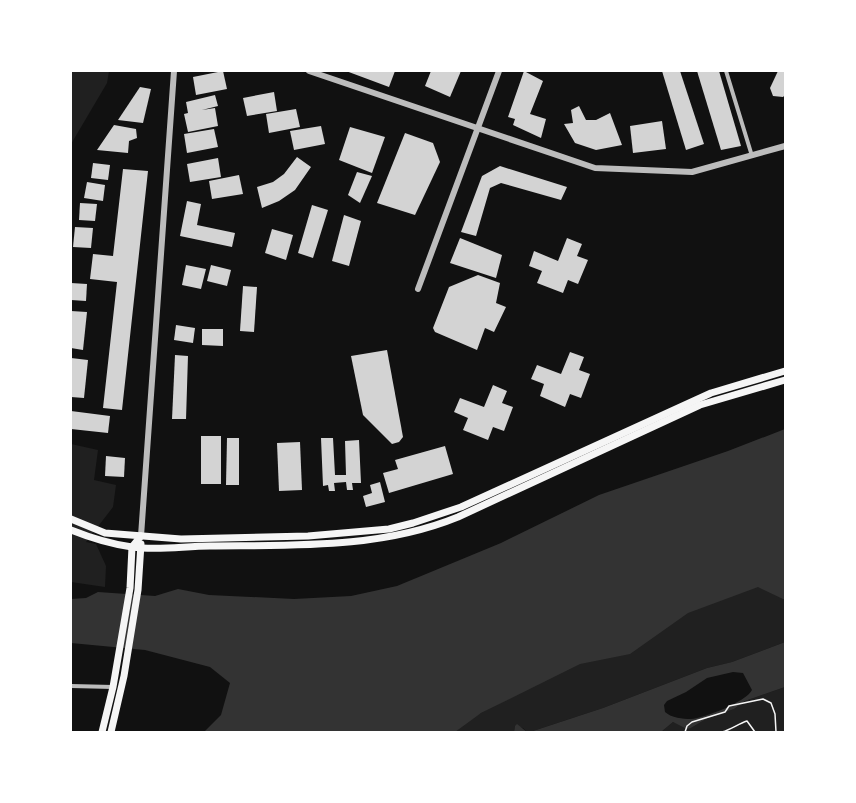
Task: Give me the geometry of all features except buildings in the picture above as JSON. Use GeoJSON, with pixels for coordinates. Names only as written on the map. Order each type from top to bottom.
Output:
{"type":"FeatureCollection","features":[{"type":"Feature","properties":{"kind":"main road"},"geometry":{"type":"LineString","coordinates":[[71,520],[105,533],[181,538],[313,536],[367,532],[413,523],[461,507],[695,399],[726,388],[785,371]]}},
{"type":"Feature","properties":{"kind":"main road"},"geometry":{"type":"LineString","coordinates":[[71,530],[103,542],[141,548],[353,542],[382,539],[417,531],[458,517],[700,405],[785,380]]}},
{"type":"Feature","properties":{"kind":"main road"},"geometry":{"type":"LineString","coordinates":[[102,732],[113,687],[130,588],[132,547],[141,536]]}},
{"type":"Feature","properties":{"kind":"main road"},"geometry":{"type":"LineString","coordinates":[[111,732],[124,676],[138,590],[141,536]]}},
{"type":"Feature","properties":{"kind":"street"},"geometry":{"type":"LineString","coordinates":[[141,536],[174,71]]}},
{"type":"Feature","properties":{"kind":"street"},"geometry":{"type":"LineString","coordinates":[[309,71],[595,168],[692,172],[785,146]]}},
{"type":"Feature","properties":{"kind":"street"},"geometry":{"type":"LineString","coordinates":[[418,289],[499,71]]}},
{"type":"Feature","properties":{"kind":"street"},"geometry":{"type":"LineString","coordinates":[[726,71],[752,156]]}},
{"type":"Feature","properties":{"kind":"street"},"geometry":{"type":"LineString","coordinates":[[71,686],[113,687]]}},
{"type":"Feature","properties":{"kind":"path"},"geometry":{"type":"LineString","coordinates":[[685,732],[687,726],[692,722],[725,712],[729,706],[763,699],[771,703],[776,732]]}},
{"type":"Feature","properties":{"kind":"path"},"geometry":{"type":"LineString","coordinates":[[722,732],[732,729],[747,721],[754,732]]}},
{"type":"Feature","properties":{"kind":"path"},"geometry":{"type":"LineString","coordinates":[[748,732],[754,732]]}},
{"type":"Feature","properties":{"kind":"shaded area"},"geometry":{"type":"Polygon","coordinates":[[[71,71],[109,71],[107,83],[71,144],[71,71]]]}},
{"type":"Feature","properties":{"kind":"shaded area"},"geometry":{"type":"Polygon","coordinates":[[[785,429],[785,599],[758,587],[688,613],[630,654],[580,664],[481,713],[455,732],[204,732],[221,715],[230,683],[210,667],[145,650],[71,643],[71,599],[86,598],[98,592],[155,596],[178,589],[209,595],[294,599],[351,596],[397,586],[501,543],[599,495],[728,451],[785,429]]]}},
{"type":"Feature","properties":{"kind":"shaded area"},"geometry":{"type":"Polygon","coordinates":[[[71,444],[98,450],[94,480],[116,485],[113,507],[86,542],[96,544],[106,566],[105,587],[71,582],[71,444]]]}},
{"type":"Feature","properties":{"kind":"shaded area"},"geometry":{"type":"Polygon","coordinates":[[[756,583],[785,595],[785,642],[732,662],[707,668],[603,708],[533,731],[527,732],[523,728],[515,726],[514,732],[444,732],[673,614],[756,583]]]}},
{"type":"Feature","properties":{"kind":"shaded area"},"geometry":{"type":"Polygon","coordinates":[[[785,642],[785,687],[745,701],[734,709],[706,719],[691,728],[687,729],[673,722],[661,732],[527,732],[603,708],[707,668],[732,662],[785,642]],[[733,672],[707,678],[686,692],[667,701],[664,705],[665,712],[677,718],[691,719],[724,709],[748,695],[752,690],[743,673],[733,672]]]}},
{"type":"Feature","properties":{"kind":"shaded area"},"geometry":{"type":"Polygon","coordinates":[[[785,687],[785,732],[661,732],[673,722],[691,728],[706,719],[734,709],[745,701],[785,687]]]}},
{"type":"Feature","properties":{"kind":"shaded area"},"geometry":{"type":"Polygon","coordinates":[[[517,724],[527,732],[514,732],[517,724]]]}}]}
